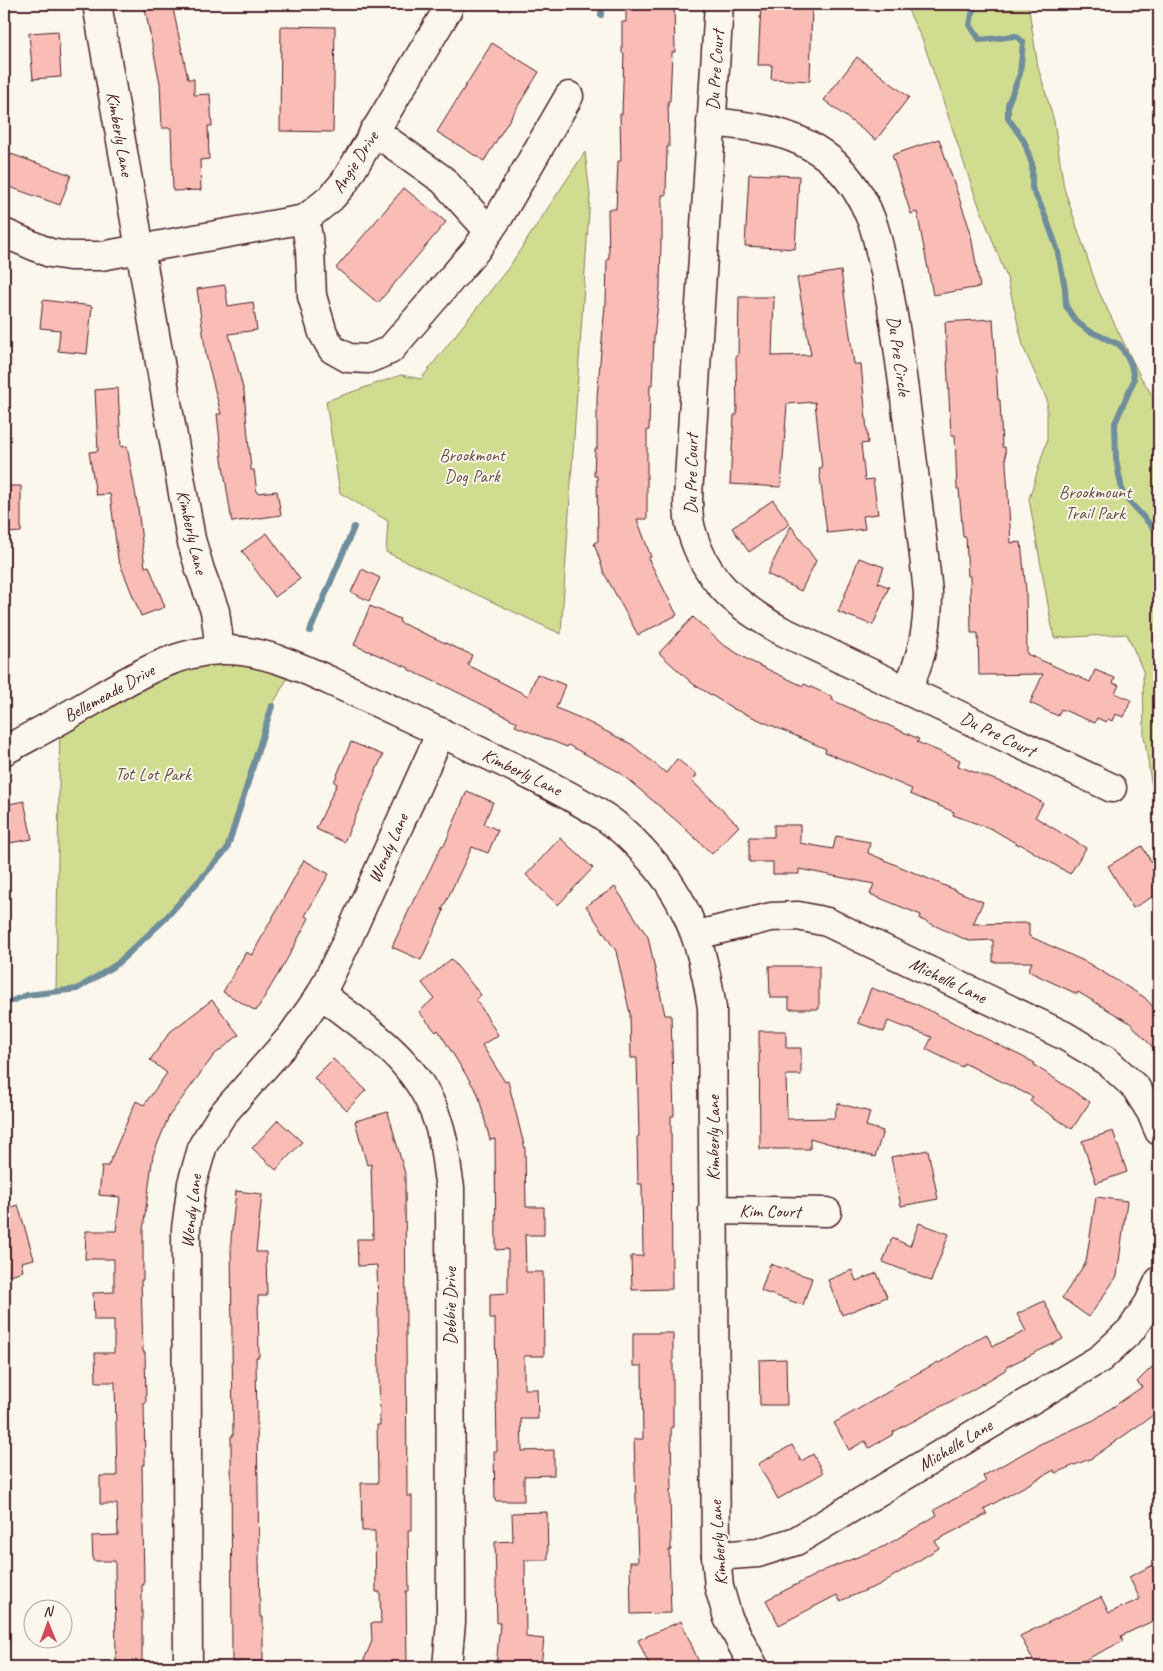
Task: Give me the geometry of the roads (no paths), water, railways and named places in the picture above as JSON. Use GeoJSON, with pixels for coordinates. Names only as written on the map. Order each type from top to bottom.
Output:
{"type":"FeatureCollection","features":[{"type":"Feature","properties":{"kind":"street","name":"Kimberly Lane"},"geometry":{"type":"LineString","coordinates":[[97,4],[190,539],[215,610],[220,650],[260,655],[299,666],[440,732],[573,798],[605,817],[634,842],[659,869],[674,892],[697,935],[706,971],[712,1008],[716,1556],[719,1587],[728,1618],[754,1667]]}},
{"type":"Feature","properties":{"kind":"street","name":"Angie Drive"},"geometry":{"type":"LineString","coordinates":[[305,220],[331,198],[344,183],[448,9],[449,4]]}},
{"type":"Feature","properties":{"kind":"street","name":"Du Pre Court"},"geometry":{"type":"LineString","coordinates":[[719,4],[688,506],[691,528],[709,571],[718,584],[736,602],[780,630],[1112,788]]}},
{"type":"Feature","properties":{"kind":"street"},"geometry":{"type":"LineString","coordinates":[[4,233],[50,253],[70,256],[101,256],[305,220],[310,250],[312,296],[323,333],[332,349],[348,358],[368,359],[390,350],[476,250],[500,215],[569,96]]}},
{"type":"Feature","properties":{"kind":"street","name":"Du Pre Circle"},"geometry":{"type":"LineString","coordinates":[[711,122],[771,130],[794,137],[816,149],[834,162],[849,178],[861,196],[872,220],[887,281],[899,352],[928,593],[928,618],[925,641],[918,666],[907,690]]}},
{"type":"Feature","properties":{"kind":"street"},"geometry":{"type":"LineString","coordinates":[[374,131],[443,180],[489,231]]}},
{"type":"Feature","properties":{"kind":"street","name":"Bellemeade Drive"},"geometry":{"type":"LineString","coordinates":[[4,751],[142,673],[179,658],[200,652],[220,650]]}},
{"type":"Feature","properties":{"kind":"street","name":"Wendy Lane"},"geometry":{"type":"LineString","coordinates":[[188,1667],[186,1229],[192,1183],[203,1145],[222,1115],[290,1038],[321,994],[346,943],[440,732]]}},
{"type":"Feature","properties":{"kind":"street","name":"Michelle Lane"},"geometry":{"type":"LineString","coordinates":[[697,935],[771,917],[798,916],[827,922],[1065,1036],[1108,1062],[1136,1088],[1152,1112],[1159,1131]]}},
{"type":"Feature","properties":{"kind":"street","name":"Debbie Drive"},"geometry":{"type":"LineString","coordinates":[[321,994],[384,1042],[412,1071],[428,1097],[443,1140],[450,1187],[451,1622],[447,1667]]}},
{"type":"Feature","properties":{"kind":"street","name":"Kim Court"},"geometry":{"type":"LineString","coordinates":[[713,1210],[827,1212]]}},
{"type":"Feature","properties":{"kind":"street","name":"Michelle Lane"},"geometry":{"type":"LineString","coordinates":[[716,1556],[758,1553],[796,1541],[1101,1358],[1131,1330],[1149,1303],[1159,1281]]}},
{"type":"Feature","properties":{"kind":"waterway"},"geometry":{"type":"LineString","coordinates":[[601,15],[602,4]]}},
{"type":"Feature","properties":{"kind":"waterway"},"geometry":{"type":"LineString","coordinates":[[974,4],[970,25],[980,40],[1016,36],[1023,42],[1020,74],[1008,104],[1008,118],[1024,141],[1032,164],[1032,188],[1043,210],[1057,248],[1065,288],[1066,306],[1075,320],[1087,330],[1120,345],[1131,364],[1134,380],[1115,423],[1116,459],[1123,495],[1159,534]]}},
{"type":"Feature","properties":{"kind":"waterway"},"geometry":{"type":"LineString","coordinates":[[310,631],[354,527]]}},
{"type":"Feature","properties":{"kind":"waterway"},"geometry":{"type":"LineString","coordinates":[[4,1004],[27,995],[77,989],[117,964],[165,919],[227,849],[272,706]]}},
{"type":"Feature","properties":{"kind":"park label","name":"Brookmont Dog Park"},"geometry":{"type":"Point","coordinates":[472,465]}},
{"type":"Feature","properties":{"kind":"park label","name":"Brookmount Trail Park"},"geometry":{"type":"Point","coordinates":[1095,502]}},
{"type":"Feature","properties":{"kind":"park label","name":"Tot Lot Park"},"geometry":{"type":"Point","coordinates":[153,774]}}]}
